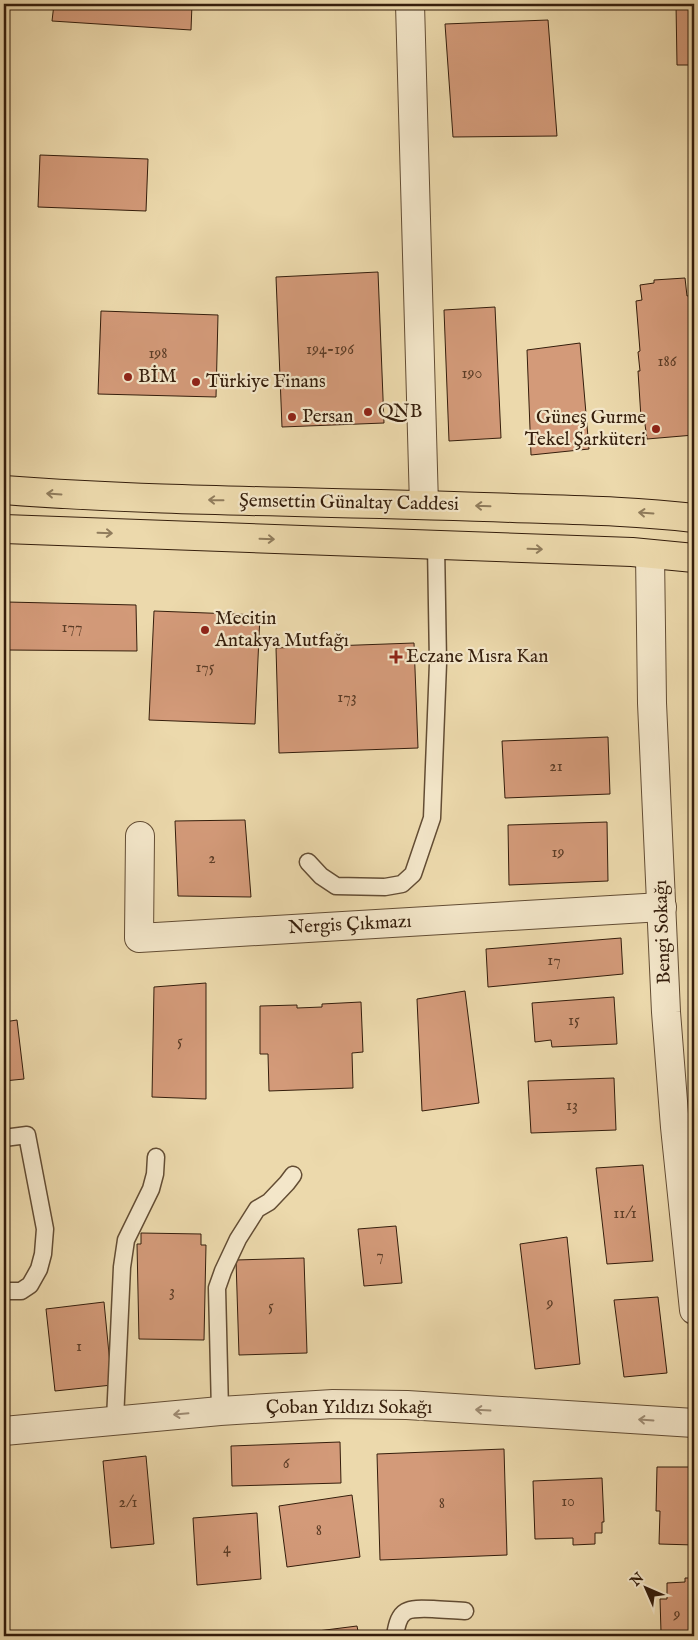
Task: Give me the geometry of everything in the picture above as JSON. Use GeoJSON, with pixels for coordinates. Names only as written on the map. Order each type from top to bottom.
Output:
{"type":"FeatureCollection","features":[{"type":"Feature","properties":{"kind":"main road","name":"Şemsettin Günaltay Caddesi"},"geometry":{"type":"LineString","coordinates":[[4,490],[79,496],[424,505],[637,513],[694,518]]}},
{"type":"Feature","properties":{"kind":"main road","name":"Şemsettin Günaltay Caddesi"},"geometry":{"type":"LineString","coordinates":[[4,529],[436,545],[650,554],[694,558]]}},
{"type":"Feature","properties":{"kind":"street"},"geometry":{"type":"LineString","coordinates":[[410,4],[424,505]]}},
{"type":"Feature","properties":{"kind":"street","name":"Bengi Sokağı"},"geometry":{"type":"LineString","coordinates":[[650,554],[652,703],[666,1012],[694,1310]]}},
{"type":"Feature","properties":{"kind":"street","name":"Nergis Çıkmazı"},"geometry":{"type":"LineString","coordinates":[[140,836],[139,938],[662,907]]}},
{"type":"Feature","properties":{"kind":"street","name":"Çoban Yıldızı Sokağı"},"geometry":{"type":"LineString","coordinates":[[4,1431],[299,1405],[389,1405],[694,1423]]}},
{"type":"Feature","properties":{"kind":"lane"},"geometry":{"type":"LineString","coordinates":[[308,862],[321,876],[336,886],[385,887],[402,884],[413,874],[432,818],[438,663],[436,545]]}},
{"type":"Feature","properties":{"kind":"lane"},"geometry":{"type":"LineString","coordinates":[[4,1138],[27,1135],[45,1229],[44,1254],[39,1269],[30,1285],[21,1291],[6,1291],[4,1289]]}},
{"type":"Feature","properties":{"kind":"lane"},"geometry":{"type":"LineString","coordinates":[[115,1420],[122,1267],[126,1240],[151,1190],[155,1174],[156,1157]]}},
{"type":"Feature","properties":{"kind":"lane"},"geometry":{"type":"LineString","coordinates":[[220,1411],[217,1288],[223,1270],[238,1239],[257,1209],[269,1202],[293,1175]]}},
{"type":"Feature","properties":{"kind":"lane"},"geometry":{"type":"LineString","coordinates":[[395,1636],[397,1622],[406,1610],[414,1608],[465,1611]]}},
{"type":"Feature","properties":{"kind":"building"},"geometry":{"type":"Polygon","coordinates":[[[54,4],[192,4],[191,30],[52,21],[54,4]]]}},
{"type":"Feature","properties":{"kind":"building"},"geometry":{"type":"Polygon","coordinates":[[[676,4],[694,4],[694,65],[677,65],[676,4]]]}},
{"type":"Feature","properties":{"kind":"building"},"geometry":{"type":"Polygon","coordinates":[[[548,20],[557,136],[453,137],[445,24],[548,20]]]}},
{"type":"Feature","properties":{"kind":"building"},"geometry":{"type":"Polygon","coordinates":[[[40,155],[148,159],[146,211],[38,207],[40,155]]]}},
{"type":"Feature","properties":{"kind":"building"},"geometry":{"type":"Polygon","coordinates":[[[378,272],[384,423],[282,427],[276,277],[378,272]]]}},
{"type":"Feature","properties":{"kind":"building"},"geometry":{"type":"Polygon","coordinates":[[[685,278],[687,296],[693,295],[694,306],[694,435],[647,439],[644,417],[641,418],[638,371],[640,371],[638,352],[640,351],[636,301],[642,300],[640,285],[654,283],[654,280],[685,278]]]}},
{"type":"Feature","properties":{"kind":"building"},"geometry":{"type":"Polygon","coordinates":[[[495,307],[501,438],[449,441],[444,310],[495,307]]]}},
{"type":"Feature","properties":{"kind":"building"},"geometry":{"type":"Polygon","coordinates":[[[101,311],[218,315],[216,397],[98,394],[101,311]]]}},
{"type":"Feature","properties":{"kind":"building"},"geometry":{"type":"Polygon","coordinates":[[[580,343],[589,449],[531,455],[527,350],[580,343]]]}},
{"type":"Feature","properties":{"kind":"building"},"geometry":{"type":"Polygon","coordinates":[[[7,602],[136,605],[137,651],[7,650],[7,602]]]}},
{"type":"Feature","properties":{"kind":"building"},"geometry":{"type":"Polygon","coordinates":[[[154,611],[260,615],[255,724],[149,720],[154,611]]]}},
{"type":"Feature","properties":{"kind":"building"},"geometry":{"type":"Polygon","coordinates":[[[414,643],[418,748],[279,753],[276,648],[414,643]]]}},
{"type":"Feature","properties":{"kind":"building"},"geometry":{"type":"Polygon","coordinates":[[[694,676],[694,703],[690,702],[694,676]]]}},
{"type":"Feature","properties":{"kind":"building"},"geometry":{"type":"Polygon","coordinates":[[[608,737],[610,794],[505,798],[502,741],[608,737]]]}},
{"type":"Feature","properties":{"kind":"building"},"geometry":{"type":"Polygon","coordinates":[[[245,820],[251,897],[178,896],[175,821],[245,820]]]}},
{"type":"Feature","properties":{"kind":"building"},"geometry":{"type":"Polygon","coordinates":[[[607,822],[608,881],[509,885],[508,825],[607,822]]]}},
{"type":"Feature","properties":{"kind":"building"},"geometry":{"type":"Polygon","coordinates":[[[621,938],[623,974],[488,987],[486,949],[621,938]]]}},
{"type":"Feature","properties":{"kind":"building"},"geometry":{"type":"Polygon","coordinates":[[[206,983],[206,1099],[152,1097],[154,987],[206,983]]]}},
{"type":"Feature","properties":{"kind":"building"},"geometry":{"type":"Polygon","coordinates":[[[465,991],[479,1103],[422,1111],[417,999],[465,991]]]}},
{"type":"Feature","properties":{"kind":"building"},"geometry":{"type":"Polygon","coordinates":[[[614,997],[617,1044],[552,1047],[551,1040],[535,1042],[532,1003],[614,997]]]}},
{"type":"Feature","properties":{"kind":"building"},"geometry":{"type":"Polygon","coordinates":[[[361,1002],[363,1052],[352,1053],[353,1088],[269,1091],[268,1054],[260,1054],[260,1006],[297,1005],[297,1008],[322,1007],[322,1004],[361,1002]]]}},
{"type":"Feature","properties":{"kind":"building"},"geometry":{"type":"Polygon","coordinates":[[[17,1020],[24,1079],[4,1081],[4,1022],[17,1020]]]}},
{"type":"Feature","properties":{"kind":"building"},"geometry":{"type":"Polygon","coordinates":[[[614,1078],[616,1130],[531,1133],[528,1081],[614,1078]]]}},
{"type":"Feature","properties":{"kind":"building"},"geometry":{"type":"Polygon","coordinates":[[[643,1165],[653,1261],[607,1264],[596,1168],[643,1165]]]}},
{"type":"Feature","properties":{"kind":"building"},"geometry":{"type":"Polygon","coordinates":[[[396,1226],[402,1283],[364,1286],[358,1229],[396,1226]]]}},
{"type":"Feature","properties":{"kind":"building"},"geometry":{"type":"Polygon","coordinates":[[[141,1233],[201,1234],[201,1245],[206,1245],[204,1340],[139,1339],[137,1244],[141,1244],[141,1233]]]}},
{"type":"Feature","properties":{"kind":"building"},"geometry":{"type":"Polygon","coordinates":[[[567,1237],[580,1364],[535,1369],[520,1244],[567,1237]]]}},
{"type":"Feature","properties":{"kind":"building"},"geometry":{"type":"Polygon","coordinates":[[[304,1258],[307,1353],[239,1355],[236,1260],[304,1258]]]}},
{"type":"Feature","properties":{"kind":"building"},"geometry":{"type":"Polygon","coordinates":[[[658,1297],[667,1373],[624,1377],[614,1300],[658,1297]]]}},
{"type":"Feature","properties":{"kind":"building"},"geometry":{"type":"Polygon","coordinates":[[[104,1302],[112,1385],[55,1391],[46,1309],[104,1302]]]}},
{"type":"Feature","properties":{"kind":"building"},"geometry":{"type":"Polygon","coordinates":[[[340,1442],[341,1483],[232,1486],[231,1446],[340,1442]]]}},
{"type":"Feature","properties":{"kind":"building"},"geometry":{"type":"Polygon","coordinates":[[[504,1449],[507,1555],[380,1560],[377,1454],[504,1449]]]}},
{"type":"Feature","properties":{"kind":"building"},"geometry":{"type":"Polygon","coordinates":[[[146,1456],[154,1544],[111,1548],[103,1461],[146,1456]]]}},
{"type":"Feature","properties":{"kind":"building"},"geometry":{"type":"Polygon","coordinates":[[[657,1467],[690,1467],[690,1473],[694,1473],[694,1545],[659,1544],[660,1511],[656,1511],[657,1467]]]}},
{"type":"Feature","properties":{"kind":"building"},"geometry":{"type":"Polygon","coordinates":[[[602,1478],[604,1522],[602,1522],[602,1533],[595,1533],[595,1544],[573,1545],[573,1538],[535,1539],[533,1481],[602,1478]]]}},
{"type":"Feature","properties":{"kind":"building"},"geometry":{"type":"Polygon","coordinates":[[[352,1495],[360,1557],[287,1567],[279,1506],[352,1495]]]}},
{"type":"Feature","properties":{"kind":"building"},"geometry":{"type":"Polygon","coordinates":[[[257,1513],[261,1579],[197,1585],[193,1518],[257,1513]]]}},
{"type":"Feature","properties":{"kind":"building"},"geometry":{"type":"Polygon","coordinates":[[[685,1578],[694,1578],[694,1636],[667,1636],[667,1632],[661,1632],[660,1599],[667,1599],[667,1583],[685,1582],[685,1578]]]}},
{"type":"Feature","properties":{"kind":"building"},"geometry":{"type":"Polygon","coordinates":[[[357,1626],[359,1636],[278,1636],[357,1626]]]}},
{"type":"Feature","properties":{"kind":"building"},"geometry":{"type":"Polygon","coordinates":[[[252,1631],[253,1636],[219,1636],[252,1631]]]}},
{"type":"Feature","properties":{"kind":"place","name":"BİM"},"geometry":{"type":"Point","coordinates":[128,377]}},
{"type":"Feature","properties":{"kind":"place","name":"Türkiye Finans"},"geometry":{"type":"Point","coordinates":[196,382]}},
{"type":"Feature","properties":{"kind":"place","name":"QNB"},"geometry":{"type":"Point","coordinates":[368,412]}},
{"type":"Feature","properties":{"kind":"place","name":"Persan"},"geometry":{"type":"Point","coordinates":[292,417]}},
{"type":"Feature","properties":{"kind":"place","name":"Güneş Gurme Tekel Şarküteri"},"geometry":{"type":"Point","coordinates":[656,429]}},
{"type":"Feature","properties":{"kind":"place","name":"Mecitin Antakya Mutfağı"},"geometry":{"type":"Point","coordinates":[205,630]}},
{"type":"Feature","properties":{"kind":"place","name":"Eczane Mısra Kan"},"geometry":{"type":"Point","coordinates":[396,657]}}]}
